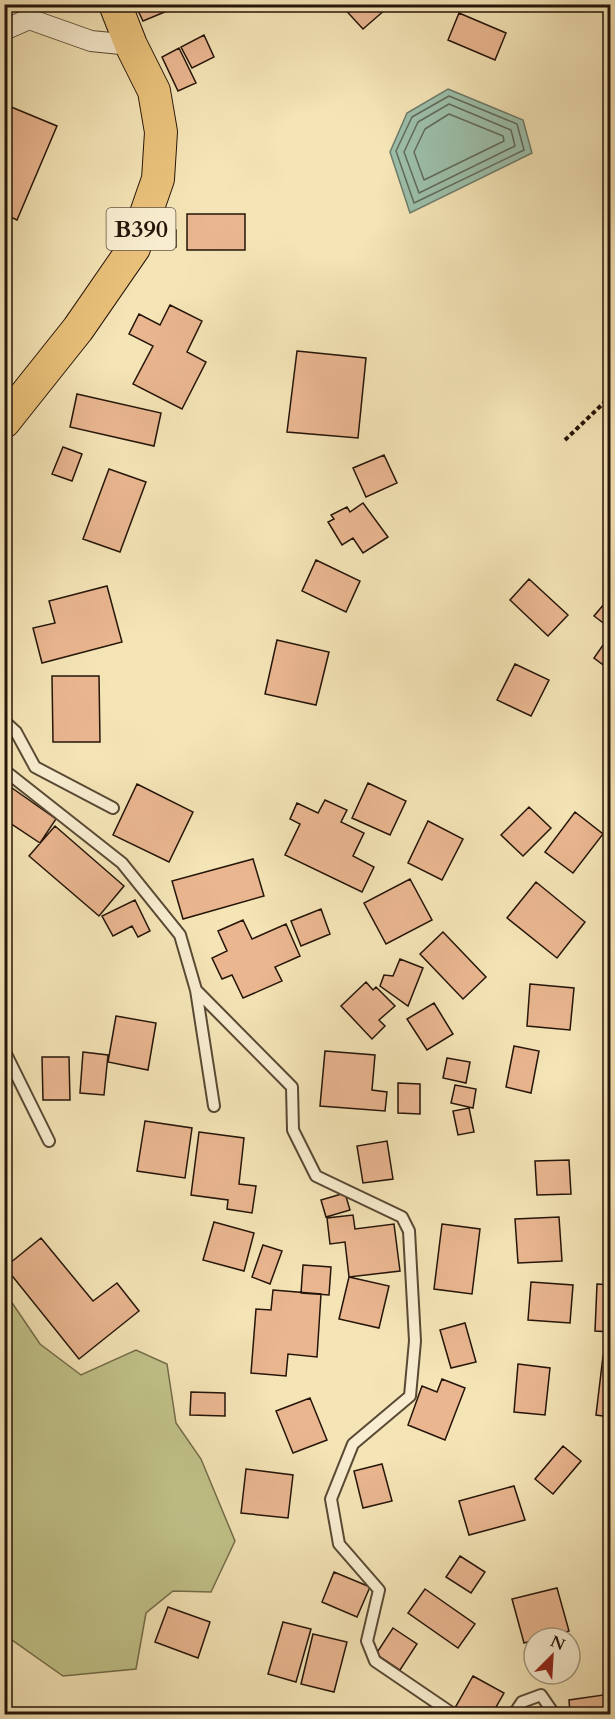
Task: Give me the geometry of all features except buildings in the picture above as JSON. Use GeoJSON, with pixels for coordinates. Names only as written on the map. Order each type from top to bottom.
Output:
{"type":"FeatureCollection","features":[{"type":"Feature","properties":{"kind":"main road","name":"B390"},"geometry":{"type":"LineString","coordinates":[[4,422],[78,330],[134,248],[158,179],[161,132],[154,91],[131,45],[115,4]]}},
{"type":"Feature","properties":{"kind":"street"},"geometry":{"type":"LineString","coordinates":[[4,30],[29,19],[91,41],[131,45]]}},
{"type":"Feature","properties":{"kind":"lane"},"geometry":{"type":"LineString","coordinates":[[4,721],[16,732],[35,766],[113,808]]}},
{"type":"Feature","properties":{"kind":"lane"},"geometry":{"type":"LineString","coordinates":[[4,770],[122,863],[180,934],[196,990],[214,1106]]}},
{"type":"Feature","properties":{"kind":"lane"},"geometry":{"type":"LineString","coordinates":[[196,990],[292,1087],[293,1130],[316,1176],[402,1218],[409,1231],[415,1341],[410,1396],[353,1444],[331,1499],[339,1544],[379,1590],[367,1641],[375,1661],[453,1714]]}},
{"type":"Feature","properties":{"kind":"lane"},"geometry":{"type":"LineString","coordinates":[[4,1050],[49,1141]]}},
{"type":"Feature","properties":{"kind":"lane"},"geometry":{"type":"LineString","coordinates":[[514,1714],[522,1702],[541,1695],[554,1714]]}},
{"type":"Feature","properties":{"kind":"path"},"geometry":{"type":"LineString","coordinates":[[564,440],[610,397]]}},
{"type":"Feature","properties":{"kind":"green space"},"geometry":{"type":"Polygon","coordinates":[[[4,1291],[40,1344],[81,1375],[136,1350],[167,1364],[176,1423],[201,1459],[235,1541],[211,1592],[173,1591],[146,1613],[136,1669],[63,1676],[5,1635],[4,1291]]]}},
{"type":"Feature","properties":{"kind":"water"},"geometry":{"type":"Polygon","coordinates":[[[448,89],[523,120],[532,153],[410,213],[390,152],[407,113],[448,89]]]}}]}
